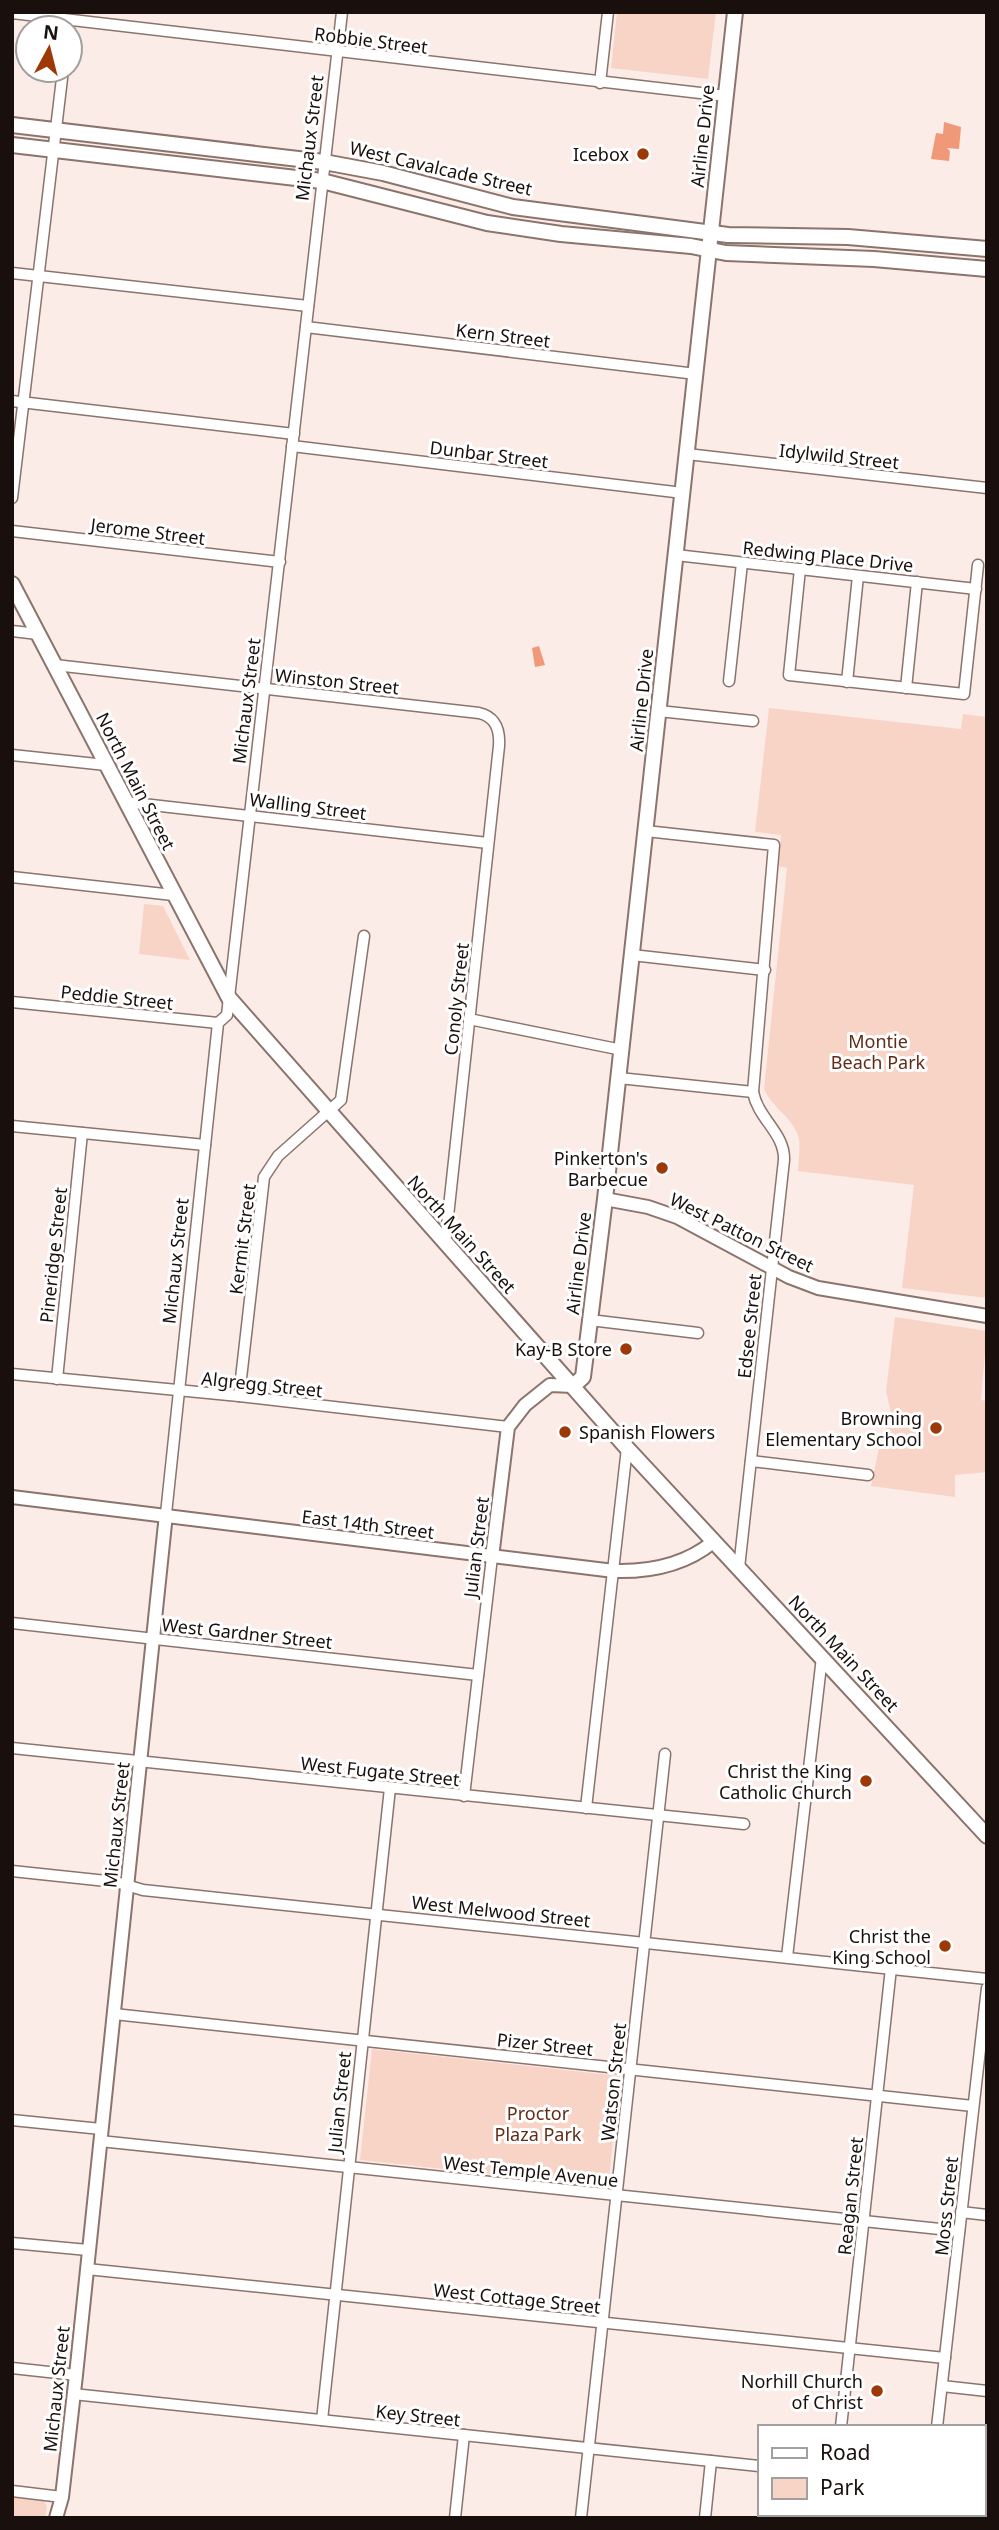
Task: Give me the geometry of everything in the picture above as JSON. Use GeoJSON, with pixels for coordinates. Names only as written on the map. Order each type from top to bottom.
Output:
{"type":"FeatureCollection","features":[{"type":"Feature","properties":{"kind":"main road","name":"Airline Drive"},"geometry":{"type":"LineString","coordinates":[[573,1386],[583,1377],[605,1199],[735,12]]}},
{"type":"Feature","properties":{"kind":"main road","name":"West Cavalcade Street"},"geometry":{"type":"LineString","coordinates":[[12,125],[324,162],[383,173],[513,208],[761,238],[848,237],[987,249]]}},
{"type":"Feature","properties":{"kind":"main road"},"geometry":{"type":"LineString","coordinates":[[12,145],[322,181],[509,227],[785,258],[911,262],[987,269]]}},
{"type":"Feature","properties":{"kind":"main road"},"geometry":{"type":"LineString","coordinates":[[509,227],[513,208]]}},
{"type":"Feature","properties":{"kind":"main road"},"geometry":{"type":"LineString","coordinates":[[911,262],[940,257],[982,261],[987,258]]}},
{"type":"Feature","properties":{"kind":"main road","name":"North Main Street"},"geometry":{"type":"LineString","coordinates":[[12,584],[229,998],[627,1448],[987,1836]]}},
{"type":"Feature","properties":{"kind":"street","name":"Michaux Street"},"geometry":{"type":"LineString","coordinates":[[57,2518],[62,2497],[76,2375],[218,1023],[227,1015],[342,12]]}},
{"type":"Feature","properties":{"kind":"street"},"geometry":{"type":"LineString","coordinates":[[600,83],[608,12]]}},
{"type":"Feature","properties":{"kind":"street","name":"Robbie Street"},"geometry":{"type":"LineString","coordinates":[[84,22],[726,96]]}},
{"type":"Feature","properties":{"kind":"street"},"geometry":{"type":"LineString","coordinates":[[12,498],[17,402],[39,276],[61,84]]}},
{"type":"Feature","properties":{"kind":"street"},"geometry":{"type":"LineString","coordinates":[[12,273],[308,306]]}},
{"type":"Feature","properties":{"kind":"street","name":"Kern Street"},"geometry":{"type":"LineString","coordinates":[[306,327],[696,374]]}},
{"type":"Feature","properties":{"kind":"street"},"geometry":{"type":"LineString","coordinates":[[17,402],[293,434]]}},
{"type":"Feature","properties":{"kind":"street","name":"Dunbar Street"},"geometry":{"type":"LineString","coordinates":[[292,446],[683,493]]}},
{"type":"Feature","properties":{"kind":"street","name":"Idylwild Street"},"geometry":{"type":"LineString","coordinates":[[687,454],[987,488]]}},
{"type":"Feature","properties":{"kind":"street","name":"Jerome Street"},"geometry":{"type":"LineString","coordinates":[[12,531],[280,562]]}},
{"type":"Feature","properties":{"kind":"street","name":"Redwing Place Drive"},"geometry":{"type":"LineString","coordinates":[[676,555],[976,589]]}},
{"type":"Feature","properties":{"kind":"street"},"geometry":{"type":"LineString","coordinates":[[729,681],[741,563]]}},
{"type":"Feature","properties":{"kind":"street"},"geometry":{"type":"LineString","coordinates":[[800,569],[789,675],[964,694],[978,565]]}},
{"type":"Feature","properties":{"kind":"street"},"geometry":{"type":"LineString","coordinates":[[847,682],[858,576]]}},
{"type":"Feature","properties":{"kind":"street"},"geometry":{"type":"LineString","coordinates":[[906,688],[917,582]]}},
{"type":"Feature","properties":{"kind":"street"},"geometry":{"type":"LineString","coordinates":[[12,631],[38,634]]}},
{"type":"Feature","properties":{"kind":"street","name":"Winston Street"},"geometry":{"type":"LineString","coordinates":[[55,665],[484,714],[493,720],[498,728],[497,757]]}},
{"type":"Feature","properties":{"kind":"street"},"geometry":{"type":"LineString","coordinates":[[659,710],[753,721]]}},
{"type":"Feature","properties":{"kind":"street"},"geometry":{"type":"LineString","coordinates":[[12,755],[106,765]]}},
{"type":"Feature","properties":{"kind":"street","name":"Conoly Street"},"geometry":{"type":"LineString","coordinates":[[445,1244],[497,757]]}},
{"type":"Feature","properties":{"kind":"street","name":"Walling Street"},"geometry":{"type":"LineString","coordinates":[[125,802],[488,843]]}},
{"type":"Feature","properties":{"kind":"street"},"geometry":{"type":"LineString","coordinates":[[619,1078],[753,1092],[774,845],[646,831]]}},
{"type":"Feature","properties":{"kind":"street"},"geometry":{"type":"LineString","coordinates":[[12,877],[173,895]]}},
{"type":"Feature","properties":{"kind":"street","name":"Kermit Street"},"geometry":{"type":"LineString","coordinates":[[239,1396],[264,1177],[278,1156],[341,1100],[363,936]]}},
{"type":"Feature","properties":{"kind":"street"},"geometry":{"type":"LineString","coordinates":[[632,955],[765,970]]}},
{"type":"Feature","properties":{"kind":"street","name":"Peddie Street"},"geometry":{"type":"LineString","coordinates":[[12,1002],[218,1023]]}},
{"type":"Feature","properties":{"kind":"street"},"geometry":{"type":"LineString","coordinates":[[469,1019],[622,1050]]}},
{"type":"Feature","properties":{"kind":"street","name":"Edsee Street"},"geometry":{"type":"LineString","coordinates":[[738,1568],[785,1152],[778,1136],[755,1103],[753,1092]]}},
{"type":"Feature","properties":{"kind":"street"},"geometry":{"type":"LineString","coordinates":[[12,1126],[205,1145]]}},
{"type":"Feature","properties":{"kind":"street","name":"Pineridge Street"},"geometry":{"type":"LineString","coordinates":[[57,1379],[82,1133]]}},
{"type":"Feature","properties":{"kind":"street","name":"West Patton Street"},"geometry":{"type":"LineString","coordinates":[[605,1199],[648,1207],[677,1217],[771,1268],[832,1292],[987,1316]]}},
{"type":"Feature","properties":{"kind":"street"},"geometry":{"type":"LineString","coordinates":[[590,1320],[698,1333]]}},
{"type":"Feature","properties":{"kind":"street","name":"Algregg Street"},"geometry":{"type":"LineString","coordinates":[[12,1374],[239,1396],[508,1427]]}},
{"type":"Feature","properties":{"kind":"street"},"geometry":{"type":"LineString","coordinates":[[508,1427],[525,1405],[550,1385],[573,1386]]}},
{"type":"Feature","properties":{"kind":"street","name":"Julian Street"},"geometry":{"type":"LineString","coordinates":[[464,1796],[508,1427]]}},
{"type":"Feature","properties":{"kind":"street"},"geometry":{"type":"LineString","coordinates":[[586,1808],[597,1692],[614,1571],[627,1448]]}},
{"type":"Feature","properties":{"kind":"street"},"geometry":{"type":"LineString","coordinates":[[751,1461],[868,1475]]}},
{"type":"Feature","properties":{"kind":"street","name":"East 14th Street"},"geometry":{"type":"LineString","coordinates":[[12,1497],[614,1571],[669,1565],[685,1560],[713,1542]]}},
{"type":"Feature","properties":{"kind":"street","name":"West Gardner Street"},"geometry":{"type":"LineString","coordinates":[[12,1623],[478,1675]]}},
{"type":"Feature","properties":{"kind":"street"},"geometry":{"type":"LineString","coordinates":[[787,1957],[822,1657]]}},
{"type":"Feature","properties":{"kind":"street","name":"West Fugate Street"},"geometry":{"type":"LineString","coordinates":[[12,1748],[744,1824]]}},
{"type":"Feature","properties":{"kind":"street","name":"Watson Street"},"geometry":{"type":"LineString","coordinates":[[580,2518],[666,1754]]}},
{"type":"Feature","properties":{"kind":"street","name":"Julian Street"},"geometry":{"type":"LineString","coordinates":[[322,2420],[390,1788]]}},
{"type":"Feature","properties":{"kind":"street","name":"West Melwood Street"},"geometry":{"type":"LineString","coordinates":[[12,1871],[127,1885],[143,1890],[987,1979]]}},
{"type":"Feature","properties":{"kind":"street","name":"Reagan Street"},"geometry":{"type":"LineString","coordinates":[[841,2425],[891,1968]]}},
{"type":"Feature","properties":{"kind":"street","name":"Moss Street"},"geometry":{"type":"LineString","coordinates":[[937,2425],[974,2106],[984,2043],[987,1988]]}},
{"type":"Feature","properties":{"kind":"street","name":"Pizer Street"},"geometry":{"type":"LineString","coordinates":[[114,2014],[974,2106]]}},
{"type":"Feature","properties":{"kind":"street","name":"West Temple Avenue"},"geometry":{"type":"LineString","coordinates":[[12,2120],[100,2135],[349,2168],[959,2231]]}},
{"type":"Feature","properties":{"kind":"street"},"geometry":{"type":"LineString","coordinates":[[961,2213],[987,2215]]}},
{"type":"Feature","properties":{"kind":"street"},"geometry":{"type":"LineString","coordinates":[[12,2243],[89,2250]]}},
{"type":"Feature","properties":{"kind":"street","name":"West Cottage Street"},"geometry":{"type":"LineString","coordinates":[[87,2269],[945,2358]]}},
{"type":"Feature","properties":{"kind":"street"},"geometry":{"type":"LineString","coordinates":[[12,2368],[76,2375]]}},
{"type":"Feature","properties":{"kind":"street"},"geometry":{"type":"LineString","coordinates":[[942,2386],[987,2391]]}},
{"type":"Feature","properties":{"kind":"street","name":"Key Street"},"geometry":{"type":"LineString","coordinates":[[73,2394],[758,2466]]}},
{"type":"Feature","properties":{"kind":"street"},"geometry":{"type":"LineString","coordinates":[[455,2518],[464,2435]]}},
{"type":"Feature","properties":{"kind":"street"},"geometry":{"type":"LineString","coordinates":[[705,2518],[711,2461]]}},
{"type":"Feature","properties":{"kind":"street"},"geometry":{"type":"LineString","coordinates":[[12,2491],[62,2497]]}},
{"type":"Feature","properties":{"kind":"green space"},"geometry":{"type":"Polygon","coordinates":[[[617,12],[716,12],[708,79],[611,68],[617,12]]]}},
{"type":"Feature","properties":{"kind":"green space","name":"Montie Beach Park"},"geometry":{"type":"Polygon","coordinates":[[[769,708],[961,729],[963,714],[987,717],[987,1298],[902,1288],[914,1185],[798,1171],[800,1147],[797,1133],[764,1089],[787,868],[778,866],[781,835],[755,832],[769,708]]]}},
{"type":"Feature","properties":{"kind":"green space"},"geometry":{"type":"Polygon","coordinates":[[[144,904],[163,906],[190,960],[139,954],[144,904]]]}},
{"type":"Feature","properties":{"kind":"green space","name":"Browning Elementary School"},"geometry":{"type":"Polygon","coordinates":[[[895,1317],[987,1331],[981,1400],[987,1401],[987,1472],[955,1475],[955,1497],[871,1486],[880,1443],[891,1413],[886,1391],[895,1317]]]}},
{"type":"Feature","properties":{"kind":"green space","name":"Proctor Plaza Park"},"geometry":{"type":"Polygon","coordinates":[[[372,2049],[620,2076],[608,2187],[360,2160],[372,2049]]]}},
{"type":"Feature","properties":{"kind":"green space"},"geometry":{"type":"Polygon","coordinates":[[[12,2495],[43,2500],[47,2507],[45,2518],[12,2518],[12,2495]]]}},
{"type":"Feature","properties":{"kind":"shaded area"},"geometry":{"type":"Polygon","coordinates":[[[944,122],[961,127],[959,149],[947,148],[950,151],[949,161],[931,159],[936,133],[943,134],[944,122]]]}},
{"type":"Feature","properties":{"kind":"shaded area"},"geometry":{"type":"Polygon","coordinates":[[[539,646],[545,665],[535,667],[532,648],[539,646]]]}},
{"type":"Feature","properties":{"kind":"place","name":"Icebox"},"geometry":{"type":"Point","coordinates":[643,154]}},
{"type":"Feature","properties":{"kind":"place","name":"Pinkerton's Barbecue"},"geometry":{"type":"Point","coordinates":[662,1168]}},
{"type":"Feature","properties":{"kind":"place","name":"Kay-B Store"},"geometry":{"type":"Point","coordinates":[626,1349]}},
{"type":"Feature","properties":{"kind":"place","name":"Browning Elementary School"},"geometry":{"type":"Point","coordinates":[936,1428]}},
{"type":"Feature","properties":{"kind":"place","name":"Spanish Flowers"},"geometry":{"type":"Point","coordinates":[565,1432]}},
{"type":"Feature","properties":{"kind":"place","name":"Christ the King Catholic Church"},"geometry":{"type":"Point","coordinates":[866,1781]}},
{"type":"Feature","properties":{"kind":"place","name":"Christ the King School"},"geometry":{"type":"Point","coordinates":[945,1946]}},
{"type":"Feature","properties":{"kind":"place","name":"Norhill Church of Christ"},"geometry":{"type":"Point","coordinates":[877,2391]}}]}
